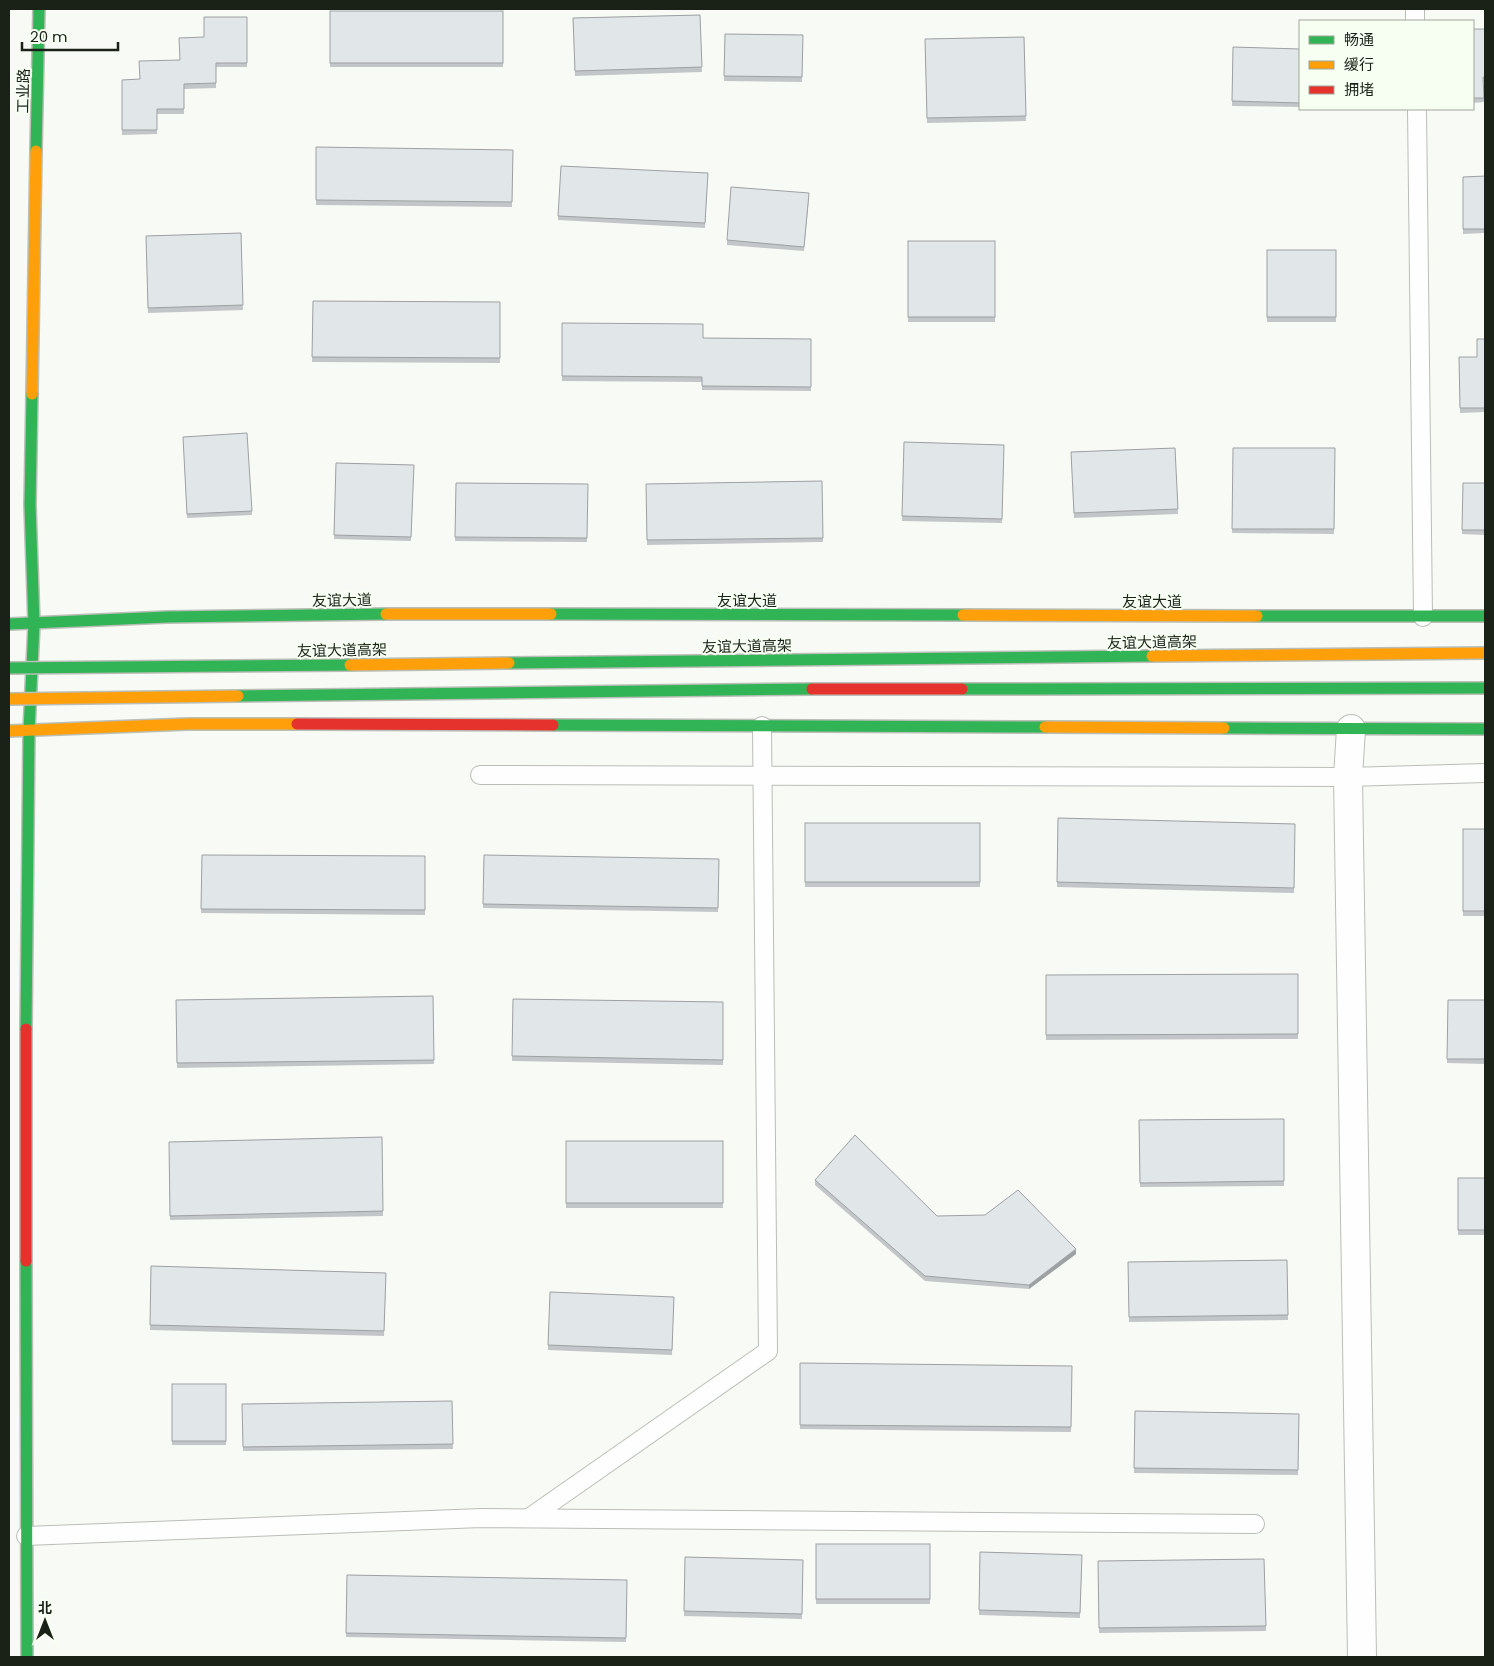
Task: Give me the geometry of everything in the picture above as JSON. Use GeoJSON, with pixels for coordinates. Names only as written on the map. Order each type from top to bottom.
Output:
{"type":"FeatureCollection","features":[{"type":"Feature","properties":{"kind":"main road","name":"工业路"},"geometry":{"type":"LineString","coordinates":[[26,1657],[26,1006],[29,731],[34,624],[30,505],[39,9]]}},
{"type":"Feature","properties":{"kind":"main road","name":"友谊大道"},"geometry":{"type":"LineString","coordinates":[[9,624],[167,617],[372,614],[1485,616]]}},
{"type":"Feature","properties":{"kind":"main road","name":"友谊大道高架"},"geometry":{"type":"LineString","coordinates":[[9,668],[1485,653]]}},
{"type":"Feature","properties":{"kind":"main road"},"geometry":{"type":"LineString","coordinates":[[9,699],[774,689],[1485,688]]}},
{"type":"Feature","properties":{"kind":"main road"},"geometry":{"type":"LineString","coordinates":[[9,731],[188,724],[1485,729]]}},
{"type":"Feature","properties":{"kind":"street"},"geometry":{"type":"LineString","coordinates":[[1351,729],[1348,776],[1362,1657]]}},
{"type":"Feature","properties":{"kind":"lane"},"geometry":{"type":"LineString","coordinates":[[1417,110],[1423,617]]}},
{"type":"Feature","properties":{"kind":"lane"},"geometry":{"type":"LineString","coordinates":[[529,1518],[768,1351],[762,726]]}},
{"type":"Feature","properties":{"kind":"lane"},"geometry":{"type":"LineString","coordinates":[[480,775],[1348,776],[1485,773]]}},
{"type":"Feature","properties":{"kind":"lane"},"geometry":{"type":"LineString","coordinates":[[26,1536],[480,1518],[1254,1524]]}},
{"type":"Feature","properties":{"kind":"building"},"geometry":{"type":"Polygon","coordinates":[[[330,11],[503,11],[503,63],[330,63],[330,11]]]}},
{"type":"Feature","properties":{"kind":"building"},"geometry":{"type":"Polygon","coordinates":[[[700,15],[702,67],[575,71],[573,18],[700,15]]]}},
{"type":"Feature","properties":{"kind":"building"},"geometry":{"type":"Polygon","coordinates":[[[204,17],[247,17],[247,63],[216,63],[216,83],[184,84],[184,109],[157,109],[157,130],[122,130],[122,80],[140,79],[139,61],[180,60],[179,38],[204,37],[204,17]]]}},
{"type":"Feature","properties":{"kind":"building"},"geometry":{"type":"Polygon","coordinates":[[[1474,29],[1485,29],[1484,98],[1474,98],[1474,29]]]}},
{"type":"Feature","properties":{"kind":"building"},"geometry":{"type":"Polygon","coordinates":[[[725,34],[803,35],[802,77],[724,76],[725,34]]]}},
{"type":"Feature","properties":{"kind":"building"},"geometry":{"type":"Polygon","coordinates":[[[1024,37],[1026,116],[927,118],[925,39],[1024,37]]]}},
{"type":"Feature","properties":{"kind":"building"},"geometry":{"type":"Polygon","coordinates":[[[1233,47],[1299,49],[1299,103],[1232,101],[1233,47]]]}},
{"type":"Feature","properties":{"kind":"building"},"geometry":{"type":"Polygon","coordinates":[[[316,147],[513,150],[512,202],[316,200],[316,147]]]}},
{"type":"Feature","properties":{"kind":"building"},"geometry":{"type":"Polygon","coordinates":[[[561,166],[708,173],[705,223],[558,216],[561,166]]]}},
{"type":"Feature","properties":{"kind":"building"},"geometry":{"type":"Polygon","coordinates":[[[1485,176],[1485,229],[1463,229],[1463,177],[1485,176]]]}},
{"type":"Feature","properties":{"kind":"building"},"geometry":{"type":"Polygon","coordinates":[[[731,187],[809,193],[804,247],[727,240],[731,187]]]}},
{"type":"Feature","properties":{"kind":"building"},"geometry":{"type":"Polygon","coordinates":[[[241,233],[243,305],[148,308],[146,236],[241,233]]]}},
{"type":"Feature","properties":{"kind":"building"},"geometry":{"type":"Polygon","coordinates":[[[908,241],[995,241],[995,317],[908,317],[908,241]]]}},
{"type":"Feature","properties":{"kind":"building"},"geometry":{"type":"Polygon","coordinates":[[[1267,250],[1336,250],[1336,317],[1267,317],[1267,250]]]}},
{"type":"Feature","properties":{"kind":"building"},"geometry":{"type":"Polygon","coordinates":[[[313,301],[500,302],[500,358],[312,357],[313,301]]]}},
{"type":"Feature","properties":{"kind":"building"},"geometry":{"type":"Polygon","coordinates":[[[562,323],[703,324],[703,338],[811,339],[811,387],[702,386],[702,377],[562,376],[562,323]]]}},
{"type":"Feature","properties":{"kind":"building"},"geometry":{"type":"Polygon","coordinates":[[[1477,339],[1485,339],[1485,408],[1460,408],[1459,357],[1477,357],[1477,339]]]}},
{"type":"Feature","properties":{"kind":"building"},"geometry":{"type":"Polygon","coordinates":[[[247,433],[252,511],[187,514],[183,437],[247,433]]]}},
{"type":"Feature","properties":{"kind":"building"},"geometry":{"type":"Polygon","coordinates":[[[904,442],[1004,445],[1002,519],[902,516],[904,442]]]}},
{"type":"Feature","properties":{"kind":"building"},"geometry":{"type":"Polygon","coordinates":[[[1175,448],[1178,509],[1074,513],[1071,452],[1175,448]]]}},
{"type":"Feature","properties":{"kind":"building"},"geometry":{"type":"Polygon","coordinates":[[[1233,448],[1335,448],[1334,529],[1232,529],[1233,448]]]}},
{"type":"Feature","properties":{"kind":"building"},"geometry":{"type":"Polygon","coordinates":[[[336,463],[414,465],[411,537],[334,535],[336,463]]]}},
{"type":"Feature","properties":{"kind":"building"},"geometry":{"type":"Polygon","coordinates":[[[822,481],[823,538],[647,540],[646,484],[822,481]]]}},
{"type":"Feature","properties":{"kind":"building"},"geometry":{"type":"Polygon","coordinates":[[[456,483],[588,484],[587,538],[455,537],[456,483]]]}},
{"type":"Feature","properties":{"kind":"building"},"geometry":{"type":"Polygon","coordinates":[[[1463,483],[1485,483],[1485,530],[1462,530],[1463,483]]]}},
{"type":"Feature","properties":{"kind":"building"},"geometry":{"type":"Polygon","coordinates":[[[1058,818],[1295,824],[1294,888],[1057,882],[1058,818]]]}},
{"type":"Feature","properties":{"kind":"building"},"geometry":{"type":"Polygon","coordinates":[[[805,823],[980,823],[980,882],[805,882],[805,823]]]}},
{"type":"Feature","properties":{"kind":"building"},"geometry":{"type":"Polygon","coordinates":[[[1463,829],[1485,829],[1485,911],[1463,911],[1463,829]]]}},
{"type":"Feature","properties":{"kind":"building"},"geometry":{"type":"Polygon","coordinates":[[[202,855],[425,856],[425,910],[201,909],[202,855]]]}},
{"type":"Feature","properties":{"kind":"building"},"geometry":{"type":"Polygon","coordinates":[[[484,855],[719,859],[718,908],[483,904],[484,855]]]}},
{"type":"Feature","properties":{"kind":"building"},"geometry":{"type":"Polygon","coordinates":[[[1298,974],[1298,1034],[1046,1035],[1046,975],[1298,974]]]}},
{"type":"Feature","properties":{"kind":"building"},"geometry":{"type":"Polygon","coordinates":[[[433,996],[434,1060],[177,1063],[176,1000],[433,996]]]}},
{"type":"Feature","properties":{"kind":"building"},"geometry":{"type":"Polygon","coordinates":[[[513,999],[723,1002],[723,1060],[512,1056],[513,999]]]}},
{"type":"Feature","properties":{"kind":"building"},"geometry":{"type":"Polygon","coordinates":[[[1448,1000],[1485,1000],[1485,1059],[1447,1059],[1448,1000]]]}},
{"type":"Feature","properties":{"kind":"building"},"geometry":{"type":"Polygon","coordinates":[[[1284,1119],[1284,1181],[1140,1183],[1139,1120],[1284,1119]]]}},
{"type":"Feature","properties":{"kind":"building"},"geometry":{"type":"Polygon","coordinates":[[[855,1135],[937,1216],[985,1215],[1018,1190],[1076,1249],[1029,1285],[925,1276],[815,1180],[855,1135]]]}},
{"type":"Feature","properties":{"kind":"building"},"geometry":{"type":"Polygon","coordinates":[[[382,1137],[383,1211],[170,1216],[169,1142],[382,1137]]]}},
{"type":"Feature","properties":{"kind":"building"},"geometry":{"type":"Polygon","coordinates":[[[566,1141],[723,1141],[723,1203],[566,1203],[566,1141]]]}},
{"type":"Feature","properties":{"kind":"building"},"geometry":{"type":"Polygon","coordinates":[[[1458,1178],[1485,1178],[1485,1230],[1458,1230],[1458,1178]]]}},
{"type":"Feature","properties":{"kind":"building"},"geometry":{"type":"Polygon","coordinates":[[[1287,1260],[1288,1315],[1129,1317],[1128,1262],[1287,1260]]]}},
{"type":"Feature","properties":{"kind":"building"},"geometry":{"type":"Polygon","coordinates":[[[151,1266],[386,1273],[384,1331],[150,1325],[151,1266]]]}},
{"type":"Feature","properties":{"kind":"building"},"geometry":{"type":"Polygon","coordinates":[[[550,1292],[674,1297],[672,1350],[548,1345],[550,1292]]]}},
{"type":"Feature","properties":{"kind":"building"},"geometry":{"type":"Polygon","coordinates":[[[800,1363],[1072,1366],[1071,1427],[800,1425],[800,1363]]]}},
{"type":"Feature","properties":{"kind":"building"},"geometry":{"type":"Polygon","coordinates":[[[172,1384],[226,1384],[226,1441],[172,1441],[172,1384]]]}},
{"type":"Feature","properties":{"kind":"building"},"geometry":{"type":"Polygon","coordinates":[[[452,1401],[453,1444],[243,1447],[242,1404],[452,1401]]]}},
{"type":"Feature","properties":{"kind":"building"},"geometry":{"type":"Polygon","coordinates":[[[1135,1411],[1299,1414],[1298,1470],[1134,1468],[1135,1411]]]}},
{"type":"Feature","properties":{"kind":"building"},"geometry":{"type":"Polygon","coordinates":[[[816,1544],[930,1544],[930,1599],[816,1599],[816,1544]]]}},
{"type":"Feature","properties":{"kind":"building"},"geometry":{"type":"Polygon","coordinates":[[[980,1552],[1082,1555],[1080,1613],[979,1610],[980,1552]]]}},
{"type":"Feature","properties":{"kind":"building"},"geometry":{"type":"Polygon","coordinates":[[[685,1557],[803,1560],[802,1614],[684,1611],[685,1557]]]}},
{"type":"Feature","properties":{"kind":"building"},"geometry":{"type":"Polygon","coordinates":[[[1264,1559],[1266,1626],[1099,1628],[1098,1561],[1264,1559]]]}},
{"type":"Feature","properties":{"kind":"building"},"geometry":{"type":"Polygon","coordinates":[[[347,1575],[627,1580],[626,1638],[346,1633],[347,1575]]]}},
{"type":"Feature","properties":{"kind":"traffic: fast"},"geometry":{"type":"LineString","coordinates":[[36,151],[39,9]]}},
{"type":"Feature","properties":{"kind":"traffic: fast"},"geometry":{"type":"LineString","coordinates":[[26,1029],[29,731],[34,624],[30,505],[32,394]]}},
{"type":"Feature","properties":{"kind":"traffic: fast"},"geometry":{"type":"LineString","coordinates":[[9,624],[167,617],[386,614]]}},
{"type":"Feature","properties":{"kind":"traffic: fast"},"geometry":{"type":"LineString","coordinates":[[551,614],[963,615]]}},
{"type":"Feature","properties":{"kind":"traffic: fast"},"geometry":{"type":"LineString","coordinates":[[1257,616],[1485,616]]}},
{"type":"Feature","properties":{"kind":"traffic: fast"},"geometry":{"type":"LineString","coordinates":[[509,663],[1152,656]]}},
{"type":"Feature","properties":{"kind":"traffic: fast"},"geometry":{"type":"LineString","coordinates":[[9,668],[350,665]]}},
{"type":"Feature","properties":{"kind":"traffic: fast"},"geometry":{"type":"LineString","coordinates":[[962,689],[1485,688]]}},
{"type":"Feature","properties":{"kind":"traffic: fast"},"geometry":{"type":"LineString","coordinates":[[238,696],[812,689]]}},
{"type":"Feature","properties":{"kind":"traffic: fast"},"geometry":{"type":"LineString","coordinates":[[553,725],[1045,727]]}},
{"type":"Feature","properties":{"kind":"traffic: fast"},"geometry":{"type":"LineString","coordinates":[[1224,728],[1485,729]]}},
{"type":"Feature","properties":{"kind":"traffic: fast"},"geometry":{"type":"LineString","coordinates":[[26,1261],[27,1657]]}},
{"type":"Feature","properties":{"kind":"traffic: slow"},"geometry":{"type":"LineString","coordinates":[[32,394],[36,151]]}},
{"type":"Feature","properties":{"kind":"traffic: slow"},"geometry":{"type":"LineString","coordinates":[[386,614],[551,614]]}},
{"type":"Feature","properties":{"kind":"traffic: slow"},"geometry":{"type":"LineString","coordinates":[[963,615],[1257,616]]}},
{"type":"Feature","properties":{"kind":"traffic: slow"},"geometry":{"type":"LineString","coordinates":[[1152,656],[1485,653]]}},
{"type":"Feature","properties":{"kind":"traffic: slow"},"geometry":{"type":"LineString","coordinates":[[350,665],[509,663]]}},
{"type":"Feature","properties":{"kind":"traffic: slow"},"geometry":{"type":"LineString","coordinates":[[9,699],[238,696]]}},
{"type":"Feature","properties":{"kind":"traffic: slow"},"geometry":{"type":"LineString","coordinates":[[9,731],[188,724],[297,724]]}},
{"type":"Feature","properties":{"kind":"traffic: slow"},"geometry":{"type":"LineString","coordinates":[[1045,727],[1224,728]]}},
{"type":"Feature","properties":{"kind":"traffic: jam"},"geometry":{"type":"LineString","coordinates":[[812,689],[962,689]]}},
{"type":"Feature","properties":{"kind":"traffic: jam"},"geometry":{"type":"LineString","coordinates":[[297,724],[553,725]]}},
{"type":"Feature","properties":{"kind":"traffic: jam"},"geometry":{"type":"LineString","coordinates":[[26,1029],[26,1261]]}}]}
